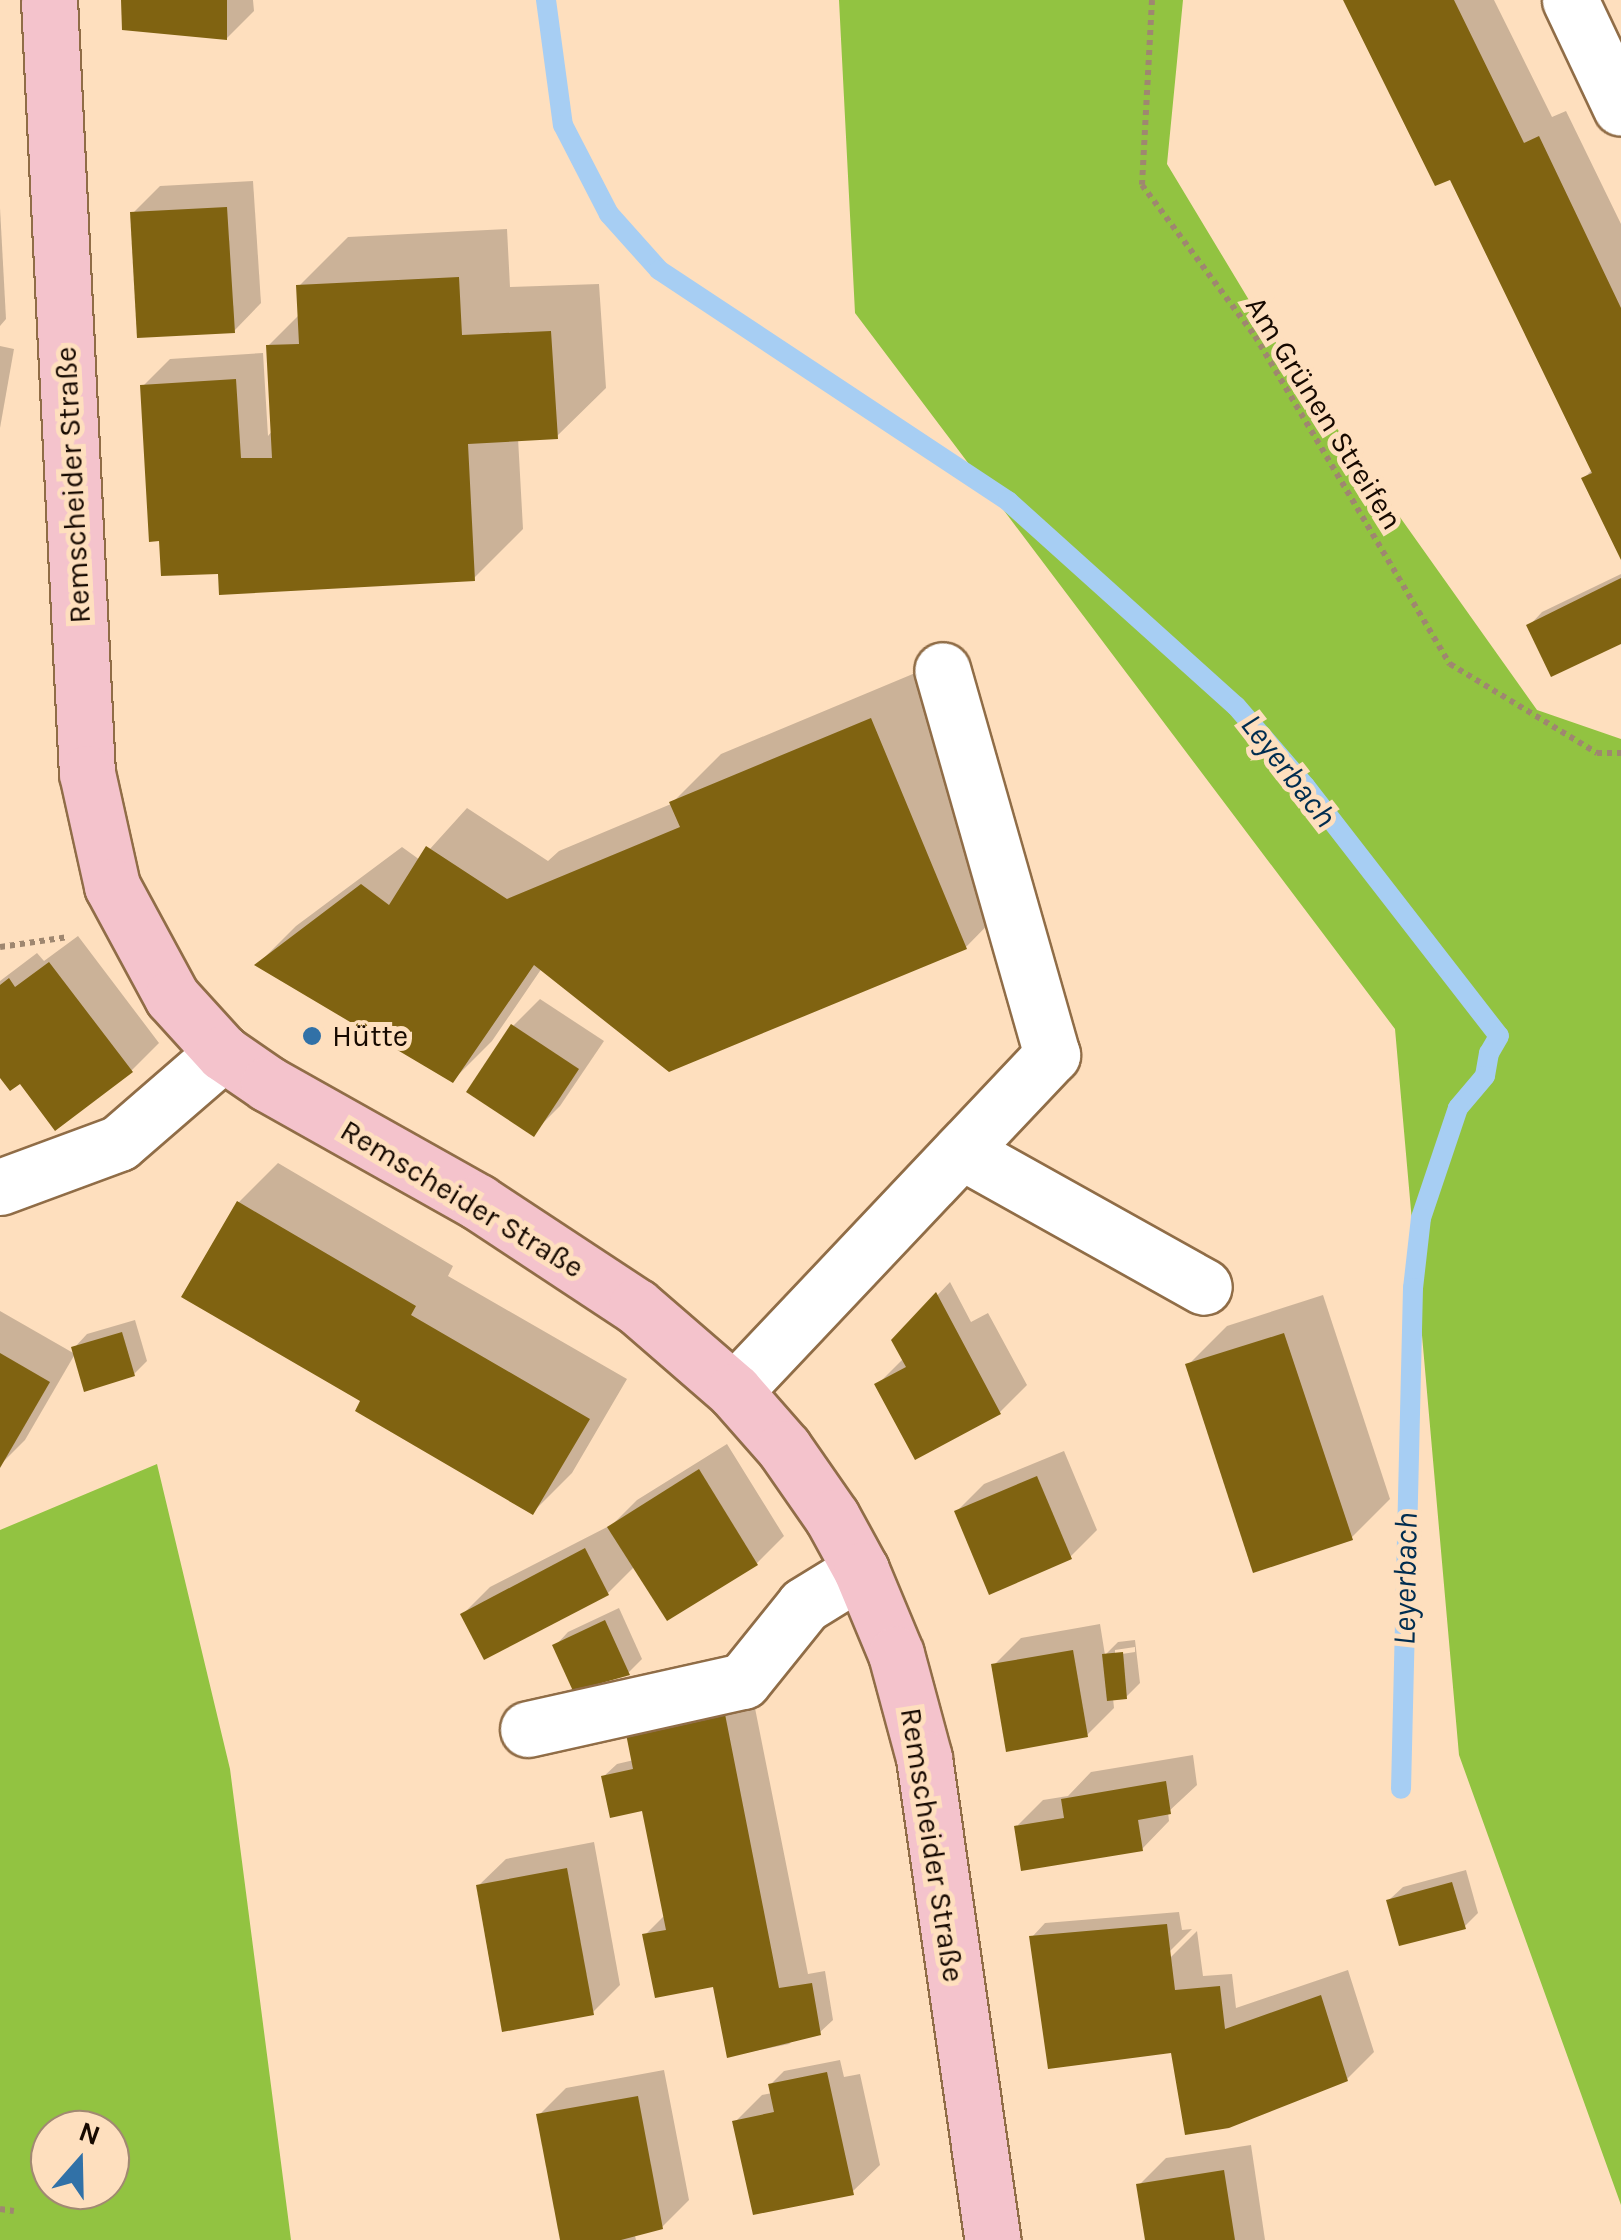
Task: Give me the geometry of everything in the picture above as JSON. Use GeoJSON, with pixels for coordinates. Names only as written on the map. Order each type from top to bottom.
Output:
{"type":"FeatureCollection","features":[{"type":"Feature","properties":{"kind":"main road","name":"Remscheider Straße"},"geometry":{"type":"LineString","coordinates":[[49,0],[86,773],[112,886],[132,930],[172,997],[223,1053],[268,1084],[478,1202],[636,1306],[734,1391],[784,1448],[832,1517],[861,1570],[896,1654],[924,1758],[993,2240]]}},
{"type":"Feature","properties":{"kind":"street"},"geometry":{"type":"LineString","coordinates":[[1570,0],[1621,108]]}},
{"type":"Feature","properties":{"kind":"street"},"geometry":{"type":"LineString","coordinates":[[734,1391],[1052,1055],[942,670]]}},
{"type":"Feature","properties":{"kind":"street"},"geometry":{"type":"LineString","coordinates":[[0,1187],[120,1142],[223,1053]]}},
{"type":"Feature","properties":{"kind":"street"},"geometry":{"type":"LineString","coordinates":[[961,1151],[1204,1287]]}},
{"type":"Feature","properties":{"kind":"street"},"geometry":{"type":"LineString","coordinates":[[528,1729],[742,1680],[804,1604],[861,1570]]}},
{"type":"Feature","properties":{"kind":"path","name":"Am Grünen Streifen"},"geometry":{"type":"LineString","coordinates":[[1152,0],[1142,185],[1256,336],[1450,664],[1597,753],[1621,753]]}},
{"type":"Feature","properties":{"kind":"path"},"geometry":{"type":"LineString","coordinates":[[0,2209],[14,2211]]}},
{"type":"Feature","properties":{"kind":"green space"},"geometry":{"type":"Polygon","coordinates":[[[839,0],[1183,0],[1167,164],[1267,330],[1537,710],[1621,739],[1621,2205],[1459,1755],[1395,1029],[855,313],[839,0]]]}},
{"type":"Feature","properties":{"kind":"green space"},"geometry":{"type":"Polygon","coordinates":[[[157,1464],[230,1769],[291,2240],[0,2240],[0,1530],[157,1464]]]}},
{"type":"Feature","properties":{"kind":"building"},"geometry":{"type":"Polygon","coordinates":[[[121,0],[227,0],[227,40],[122,30],[121,0]]]}},
{"type":"Feature","properties":{"kind":"building"},"geometry":{"type":"Polygon","coordinates":[[[1343,0],[1454,0],[1524,143],[1539,136],[1621,308],[1621,560],[1581,478],[1592,473],[1450,180],[1435,186],[1343,0]]]}},
{"type":"Feature","properties":{"kind":"building"},"geometry":{"type":"Polygon","coordinates":[[[227,207],[235,333],[137,338],[130,212],[227,207]]]}},
{"type":"Feature","properties":{"kind":"building"},"geometry":{"type":"Polygon","coordinates":[[[459,277],[462,335],[551,331],[558,439],[468,444],[475,581],[219,595],[218,574],[161,576],[159,541],[149,542],[140,385],[236,379],[241,458],[272,458],[266,345],[299,344],[296,285],[459,277]]]}},
{"type":"Feature","properties":{"kind":"building"},"geometry":{"type":"Polygon","coordinates":[[[1621,578],[1621,644],[1551,677],[1526,625],[1621,578]]]}},
{"type":"Feature","properties":{"kind":"building"},"geometry":{"type":"Polygon","coordinates":[[[871,718],[967,949],[669,1072],[534,965],[453,1083],[254,965],[361,884],[389,905],[426,846],[507,899],[680,827],[669,802],[871,718]]]}},
{"type":"Feature","properties":{"kind":"building"},"geometry":{"type":"Polygon","coordinates":[[[49,962],[133,1072],[55,1131],[20,1084],[10,1091],[0,1078],[0,985],[9,978],[15,987],[49,962]]]}},
{"type":"Feature","properties":{"kind":"building"},"geometry":{"type":"Polygon","coordinates":[[[511,1024],[579,1069],[534,1137],[466,1092],[511,1024]]]}},
{"type":"Feature","properties":{"kind":"building"},"geometry":{"type":"Polygon","coordinates":[[[237,1201],[416,1306],[411,1315],[590,1419],[533,1515],[355,1411],[360,1401],[181,1297],[237,1201]]]}},
{"type":"Feature","properties":{"kind":"building"},"geometry":{"type":"Polygon","coordinates":[[[936,1292],[1001,1414],[915,1460],[874,1384],[906,1367],[891,1340],[936,1292]]]}},
{"type":"Feature","properties":{"kind":"building"},"geometry":{"type":"Polygon","coordinates":[[[122,1332],[135,1376],[84,1392],[71,1347],[122,1332]]]}},
{"type":"Feature","properties":{"kind":"building"},"geometry":{"type":"Polygon","coordinates":[[[1284,1333],[1353,1540],[1253,1573],[1185,1364],[1284,1333]]]}},
{"type":"Feature","properties":{"kind":"building"},"geometry":{"type":"Polygon","coordinates":[[[0,1353],[50,1382],[0,1468],[0,1353]]]}},
{"type":"Feature","properties":{"kind":"building"},"geometry":{"type":"Polygon","coordinates":[[[699,1469],[758,1565],[667,1621],[607,1527],[699,1469]]]}},
{"type":"Feature","properties":{"kind":"building"},"geometry":{"type":"Polygon","coordinates":[[[1037,1476],[1072,1559],[989,1595],[954,1511],[1037,1476]]]}},
{"type":"Feature","properties":{"kind":"building"},"geometry":{"type":"Polygon","coordinates":[[[585,1548],[609,1595],[484,1660],[460,1614],[585,1548]]]}},
{"type":"Feature","properties":{"kind":"building"},"geometry":{"type":"Polygon","coordinates":[[[605,1620],[630,1675],[573,1691],[552,1645],[605,1620]]]}},
{"type":"Feature","properties":{"kind":"building"},"geometry":{"type":"Polygon","coordinates":[[[1073,1650],[1088,1737],[1006,1752],[991,1664],[1073,1650]]]}},
{"type":"Feature","properties":{"kind":"building"},"geometry":{"type":"Polygon","coordinates":[[[1123,1652],[1127,1699],[1107,1701],[1102,1654],[1123,1652]]]}},
{"type":"Feature","properties":{"kind":"building"},"geometry":{"type":"Polygon","coordinates":[[[725,1714],[779,1988],[812,1983],[821,2035],[727,2058],[713,1987],[655,1998],[642,1934],[666,1930],[642,1811],[610,1818],[601,1776],[633,1769],[626,1734],[725,1714]]]}},
{"type":"Feature","properties":{"kind":"building"},"geometry":{"type":"Polygon","coordinates":[[[1166,1781],[1171,1814],[1138,1820],[1143,1851],[1021,1871],[1014,1826],[1064,1818],[1061,1799],[1166,1781]]]}},
{"type":"Feature","properties":{"kind":"building"},"geometry":{"type":"Polygon","coordinates":[[[567,1868],[594,2015],[502,2032],[476,1885],[567,1868]]]}},
{"type":"Feature","properties":{"kind":"building"},"geometry":{"type":"Polygon","coordinates":[[[1452,1882],[1466,1929],[1399,1946],[1386,1900],[1452,1882]]]}},
{"type":"Feature","properties":{"kind":"building"},"geometry":{"type":"Polygon","coordinates":[[[1167,1924],[1175,1990],[1220,1986],[1225,2029],[1321,1995],[1348,2081],[1229,2128],[1185,2135],[1171,2053],[1048,2069],[1029,1936],[1167,1924]]]}},
{"type":"Feature","properties":{"kind":"building"},"geometry":{"type":"Polygon","coordinates":[[[827,2072],[854,2195],[753,2215],[732,2121],[774,2112],[768,2084],[827,2072]]]}},
{"type":"Feature","properties":{"kind":"building"},"geometry":{"type":"Polygon","coordinates":[[[638,2096],[663,2229],[621,2240],[560,2240],[536,2114],[638,2096]]]}},
{"type":"Feature","properties":{"kind":"building"},"geometry":{"type":"Polygon","coordinates":[[[1224,2170],[1235,2240],[1145,2240],[1136,2184],[1224,2170]]]}},
{"type":"Feature","properties":{"kind":"waterway","name":"Leyerbach"},"geometry":{"type":"LineString","coordinates":[[546,0],[563,125],[609,214],[659,270],[1008,501],[1236,706],[1305,786],[1499,1036],[1489,1053],[1485,1076],[1458,1108],[1421,1218],[1413,1288],[1401,1789]]}},
{"type":"Feature","properties":{"kind":"place","name":"Hütte"},"geometry":{"type":"Point","coordinates":[312,1036]}}]}
